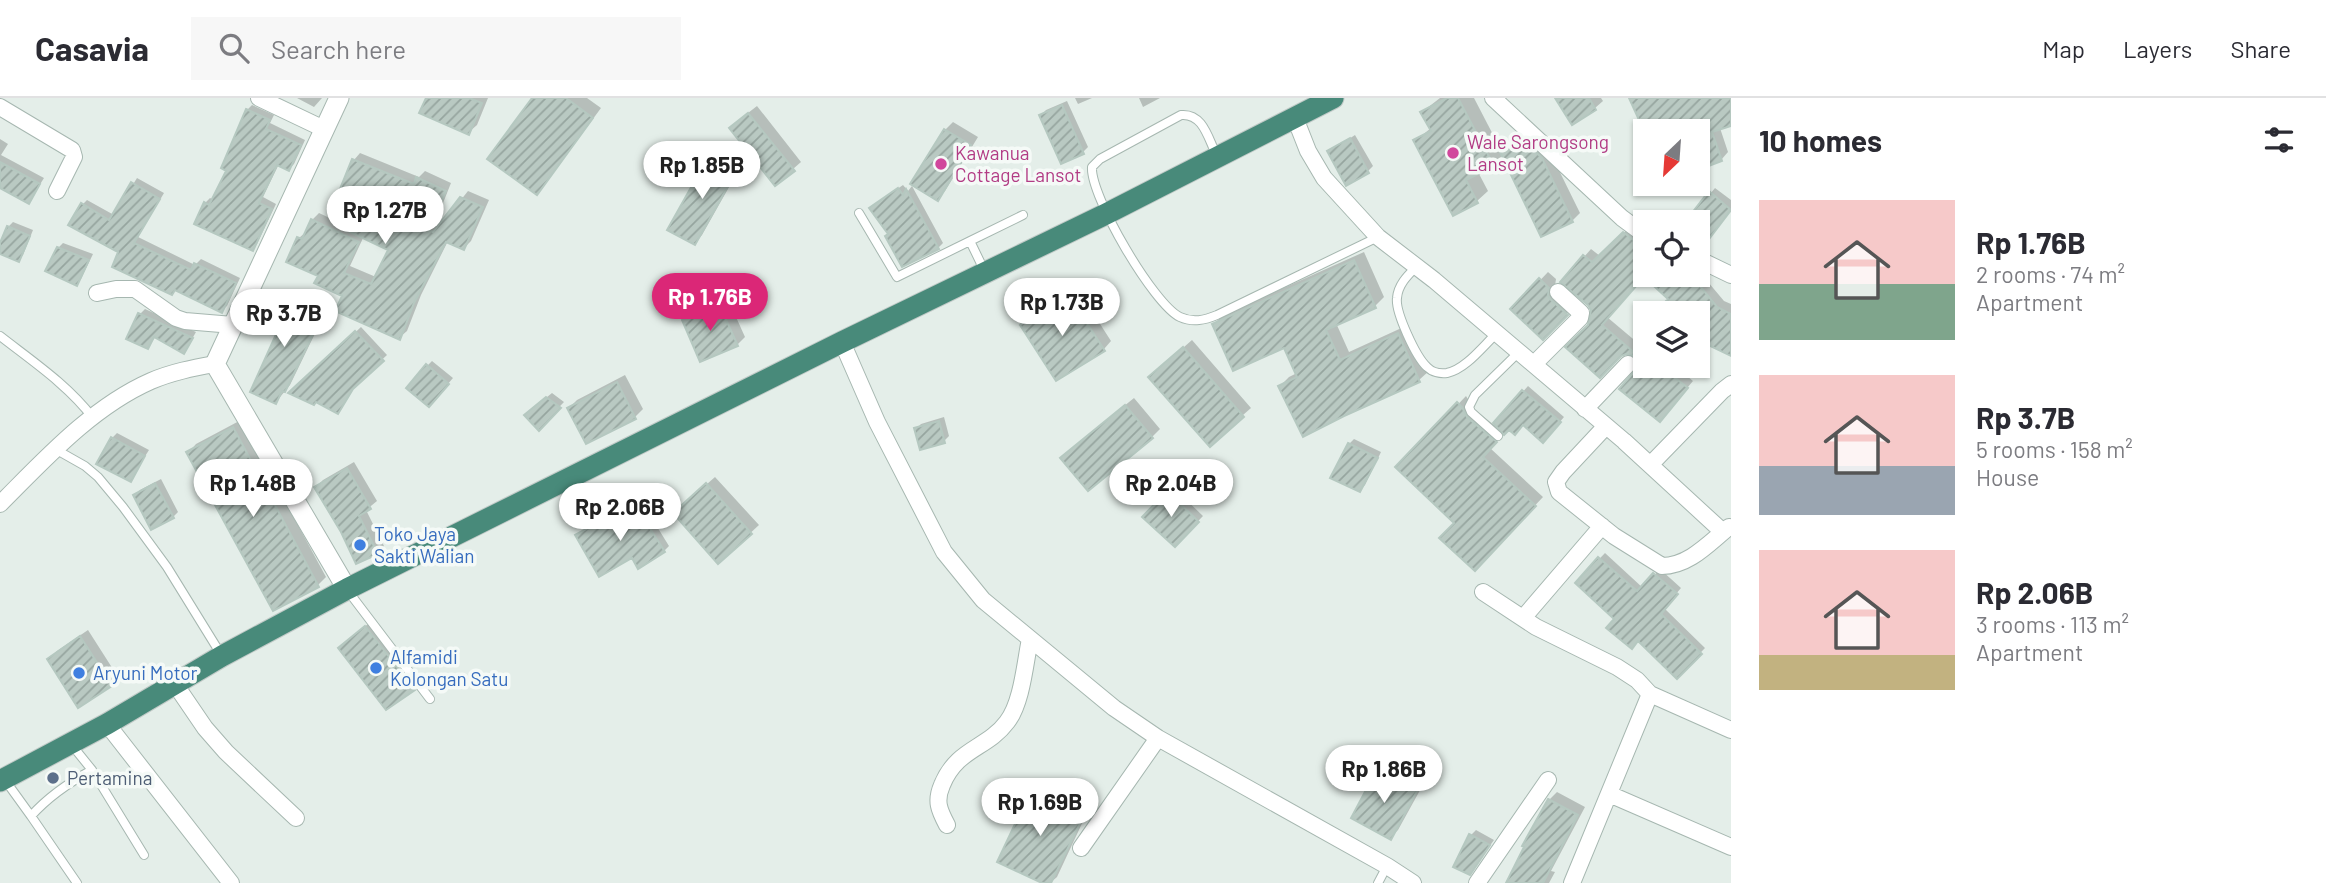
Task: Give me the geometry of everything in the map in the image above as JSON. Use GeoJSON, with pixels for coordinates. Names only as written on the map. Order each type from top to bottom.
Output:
{"type":"FeatureCollection","features":[{"type":"Feature","properties":{"kind":"highway"},"geometry":{"type":"LineString","coordinates":[[2,780],[346,589],[1106,214],[1333,98]]}},
{"type":"Feature","properties":{"kind":"street"},"geometry":{"type":"LineString","coordinates":[[259,98],[324,129]]}},
{"type":"Feature","properties":{"kind":"street"},"geometry":{"type":"LineString","coordinates":[[215,364],[338,98]]}},
{"type":"Feature","properties":{"kind":"street"},"geometry":{"type":"LineString","coordinates":[[1493,98],[1633,226]]}},
{"type":"Feature","properties":{"kind":"street"},"geometry":{"type":"LineString","coordinates":[[0,107],[72,150],[74,157],[57,191]]}},
{"type":"Feature","properties":{"kind":"street"},"geometry":{"type":"LineString","coordinates":[[1295,118],[1308,151],[1324,178],[1378,237],[1497,333],[1727,529],[1690,559],[1671,566],[1662,566],[1602,526],[1559,492],[1556,482],[1563,472],[1606,426]]}},
{"type":"Feature","properties":{"kind":"street"},"geometry":{"type":"LineString","coordinates":[[1710,265],[1731,275]]}},
{"type":"Feature","properties":{"kind":"street"},"geometry":{"type":"LineString","coordinates":[[97,293],[135,289],[176,318],[233,325]]}},
{"type":"Feature","properties":{"kind":"street"},"geometry":{"type":"LineString","coordinates":[[1534,364],[1580,318],[1581,313],[1558,292]]}},
{"type":"Feature","properties":{"kind":"street"},"geometry":{"type":"LineString","coordinates":[[842,342],[877,422],[944,552],[983,600],[1114,708],[1158,738],[1413,883]]}},
{"type":"Feature","properties":{"kind":"street"},"geometry":{"type":"LineString","coordinates":[[0,505],[55,449],[131,391],[181,371],[215,364]]}},
{"type":"Feature","properties":{"kind":"street"},"geometry":{"type":"LineString","coordinates":[[215,364],[346,589]]}},
{"type":"Feature","properties":{"kind":"street"},"geometry":{"type":"LineString","coordinates":[[1585,409],[1628,364]]}},
{"type":"Feature","properties":{"kind":"street"},"geometry":{"type":"LineString","coordinates":[[1650,466],[1731,384]]}},
{"type":"Feature","properties":{"kind":"street"},"geometry":{"type":"LineString","coordinates":[[1523,618],[1602,526]]}},
{"type":"Feature","properties":{"kind":"street"},"geometry":{"type":"LineString","coordinates":[[1483,592],[1536,627],[1617,667],[1637,680],[1650,694],[1731,730]]}},
{"type":"Feature","properties":{"kind":"street"},"geometry":{"type":"LineString","coordinates":[[947,825],[938,808],[938,796],[944,780],[952,765],[1007,723],[1016,706],[1030,639]]}},
{"type":"Feature","properties":{"kind":"street"},"geometry":{"type":"LineString","coordinates":[[175,684],[205,728],[226,752],[296,818]]}},
{"type":"Feature","properties":{"kind":"street"},"geometry":{"type":"LineString","coordinates":[[1573,883],[1650,694]]}},
{"type":"Feature","properties":{"kind":"street"},"geometry":{"type":"LineString","coordinates":[[107,724],[231,883]]}},
{"type":"Feature","properties":{"kind":"street"},"geometry":{"type":"LineString","coordinates":[[1082,848],[1158,738]]}},
{"type":"Feature","properties":{"kind":"street"},"geometry":{"type":"LineString","coordinates":[[1477,883],[1548,780]]}},
{"type":"Feature","properties":{"kind":"street"},"geometry":{"type":"LineString","coordinates":[[1609,794],[1731,846]]}},
{"type":"Feature","properties":{"kind":"lane"},"geometry":{"type":"LineString","coordinates":[[1218,158],[1198,119],[1192,115],[1181,115],[1096,162],[1092,167],[1093,178],[1106,214],[1158,299],[1174,313],[1192,321],[1217,315],[1378,237]]}},
{"type":"Feature","properties":{"kind":"lane"},"geometry":{"type":"LineString","coordinates":[[859,213],[897,277],[1023,215]]}},
{"type":"Feature","properties":{"kind":"lane"},"geometry":{"type":"LineString","coordinates":[[970,241],[985,272]]}},
{"type":"Feature","properties":{"kind":"lane"},"geometry":{"type":"LineString","coordinates":[[1416,267],[1398,289],[1396,301],[1408,334],[1427,368],[1438,373],[1450,372],[1462,366],[1497,333]]}},
{"type":"Feature","properties":{"kind":"lane"},"geometry":{"type":"LineString","coordinates":[[0,335],[62,385],[93,418]]}},
{"type":"Feature","properties":{"kind":"lane"},"geometry":{"type":"LineString","coordinates":[[1498,436],[1471,412],[1469,407],[1475,395],[1519,352]]}},
{"type":"Feature","properties":{"kind":"lane"},"geometry":{"type":"LineString","coordinates":[[55,449],[85,466],[98,477],[167,567],[222,656]]}},
{"type":"Feature","properties":{"kind":"lane"},"geometry":{"type":"LineString","coordinates":[[346,589],[430,699]]}},
{"type":"Feature","properties":{"kind":"lane"},"geometry":{"type":"LineString","coordinates":[[71,744],[92,770],[144,855]]}},
{"type":"Feature","properties":{"kind":"lane"},"geometry":{"type":"LineString","coordinates":[[31,816],[62,787],[92,770]]}},
{"type":"Feature","properties":{"kind":"lane"},"geometry":{"type":"LineString","coordinates":[[2,780],[31,816],[77,883]]}},
{"type":"Feature","properties":{"kind":"lane"},"geometry":{"type":"LineString","coordinates":[[1378,883],[1387,866]]}},
{"type":"Feature","properties":{"kind":"building"},"geometry":{"type":"Polygon","coordinates":[[[426,98],[469,98],[482,103],[469,135],[419,113],[426,98]]]}},
{"type":"Feature","properties":{"kind":"building"},"geometry":{"type":"Polygon","coordinates":[[[532,98],[566,98],[593,118],[537,195],[487,159],[532,98]]]}},
{"type":"Feature","properties":{"kind":"building","name":"Wale Sarongsong Lansot"},"geometry":{"type":"Polygon","coordinates":[[[1447,98],[1458,98],[1494,166],[1466,180],[1478,203],[1453,216],[1413,140],[1431,131],[1420,112],[1447,98]]]}},
{"type":"Feature","properties":{"kind":"building"},"geometry":{"type":"Polygon","coordinates":[[[1555,98],[1589,98],[1596,110],[1572,125],[1555,98]]]}},
{"type":"Feature","properties":{"kind":"building"},"geometry":{"type":"Polygon","coordinates":[[[1629,98],[1731,98],[1731,126],[1712,132],[1722,161],[1710,166],[1710,119],[1639,119],[1629,98]]]}},
{"type":"Feature","properties":{"kind":"building"},"geometry":{"type":"Polygon","coordinates":[[[1062,105],[1084,154],[1061,164],[1039,115],[1062,105]]]}},
{"type":"Feature","properties":{"kind":"building"},"geometry":{"type":"Polygon","coordinates":[[[246,109],[270,120],[266,129],[301,145],[289,171],[277,165],[259,203],[272,209],[253,251],[194,224],[204,202],[209,205],[226,171],[221,168],[246,109]]]}},
{"type":"Feature","properties":{"kind":"building"},"geometry":{"type":"Polygon","coordinates":[[[748,113],[795,171],[775,186],[729,128],[748,113]]]}},
{"type":"Feature","properties":{"kind":"building","name":"Kawanua Cottage Lansot"},"geometry":{"type":"Polygon","coordinates":[[[944,129],[971,145],[938,201],[910,184],[944,129]]]}},
{"type":"Feature","properties":{"kind":"building"},"geometry":{"type":"Polygon","coordinates":[[[1350,138],[1369,173],[1346,186],[1327,151],[1350,138]]]}},
{"type":"Feature","properties":{"kind":"building"},"geometry":{"type":"Polygon","coordinates":[[[1522,139],[1542,158],[1573,222],[1541,237],[1499,150],[1522,139]]]}},
{"type":"Feature","properties":{"kind":"building"},"geometry":{"type":"Polygon","coordinates":[[[708,157],[736,172],[695,245],[667,230],[708,157]]]}},
{"type":"Feature","properties":{"kind":"building"},"geometry":{"type":"Polygon","coordinates":[[[352,159],[414,184],[416,177],[446,191],[429,230],[433,232],[460,197],[483,207],[464,250],[446,242],[414,303],[400,340],[335,311],[342,296],[314,283],[318,276],[286,262],[297,237],[302,239],[311,219],[359,242],[344,273],[371,284],[388,250],[350,232],[366,199],[340,189],[352,159]]]}},
{"type":"Feature","properties":{"kind":"building"},"geometry":{"type":"Polygon","coordinates":[[[0,162],[40,184],[29,204],[0,188],[0,162]]]}},
{"type":"Feature","properties":{"kind":"building"},"geometry":{"type":"Polygon","coordinates":[[[131,182],[160,199],[134,243],[191,270],[194,263],[236,283],[222,313],[175,290],[172,295],[112,267],[118,252],[68,225],[81,203],[109,220],[131,182]]]}},
{"type":"Feature","properties":{"kind":"building"},"geometry":{"type":"Polygon","coordinates":[[[898,188],[903,195],[906,189],[939,249],[902,267],[885,236],[888,234],[869,208],[898,188]]]}},
{"type":"Feature","properties":{"kind":"building"},"geometry":{"type":"Polygon","coordinates":[[[1710,192],[1731,210],[1710,238],[1710,210],[1694,210],[1705,196],[1710,196],[1710,192]]]}},
{"type":"Feature","properties":{"kind":"building"},"geometry":{"type":"Polygon","coordinates":[[[7,226],[30,236],[19,262],[0,254],[0,243],[7,226]]]}},
{"type":"Feature","properties":{"kind":"building"},"geometry":{"type":"Polygon","coordinates":[[[1623,232],[1633,240],[1633,287],[1635,287],[1602,325],[1633,352],[1633,356],[1621,356],[1600,378],[1565,347],[1588,325],[1591,310],[1560,282],[1583,255],[1592,262],[1623,232]]]}},
{"type":"Feature","properties":{"kind":"building"},"geometry":{"type":"Polygon","coordinates":[[[57,247],[89,260],[77,286],[45,271],[57,247]]]}},
{"type":"Feature","properties":{"kind":"building"},"geometry":{"type":"Polygon","coordinates":[[[1354,260],[1376,308],[1326,330],[1340,360],[1398,333],[1420,382],[1303,437],[1278,386],[1297,377],[1284,348],[1233,371],[1212,324],[1354,260]]]}},
{"type":"Feature","properties":{"kind":"building"},"geometry":{"type":"Polygon","coordinates":[[[1539,278],[1549,288],[1550,299],[1568,315],[1543,340],[1510,309],[1539,278]]]}},
{"type":"Feature","properties":{"kind":"building"},"geometry":{"type":"Polygon","coordinates":[[[1655,287],[1701,287],[1717,307],[1731,314],[1731,356],[1710,346],[1710,301],[1666,301],[1668,299],[1655,287]]]}},
{"type":"Feature","properties":{"kind":"building"},"geometry":{"type":"Polygon","coordinates":[[[1068,294],[1105,351],[1056,381],[1020,325],[1068,294]]]}},
{"type":"Feature","properties":{"kind":"building"},"geometry":{"type":"Polygon","coordinates":[[[274,297],[320,320],[285,392],[282,391],[276,404],[250,392],[278,330],[262,322],[274,297]]]}},
{"type":"Feature","properties":{"kind":"building"},"geometry":{"type":"Polygon","coordinates":[[[719,304],[738,346],[700,362],[682,320],[719,304]]]}},
{"type":"Feature","properties":{"kind":"building"},"geometry":{"type":"Polygon","coordinates":[[[138,313],[193,338],[184,354],[154,337],[148,349],[126,339],[138,313]]]}},
{"type":"Feature","properties":{"kind":"building"},"geometry":{"type":"Polygon","coordinates":[[[355,331],[384,361],[353,389],[338,414],[316,402],[314,405],[288,393],[355,331]]]}},
{"type":"Feature","properties":{"kind":"building"},"geometry":{"type":"Polygon","coordinates":[[[1183,347],[1244,417],[1210,447],[1148,377],[1183,347]]]}},
{"type":"Feature","properties":{"kind":"building"},"geometry":{"type":"Polygon","coordinates":[[[426,364],[449,384],[429,407],[406,388],[426,364]]]}},
{"type":"Feature","properties":{"kind":"building"},"geometry":{"type":"Polygon","coordinates":[[[1633,373],[1633,378],[1675,378],[1688,388],[1660,422],[1619,389],[1633,373]]]}},
{"type":"Feature","properties":{"kind":"building"},"geometry":{"type":"Polygon","coordinates":[[[617,382],[636,419],[586,444],[567,408],[617,382]]]}},
{"type":"Feature","properties":{"kind":"building"},"geometry":{"type":"Polygon","coordinates":[[[1522,390],[1561,422],[1543,443],[1523,425],[1515,435],[1509,430],[1504,435],[1493,423],[1522,390]]]}},
{"type":"Feature","properties":{"kind":"building"},"geometry":{"type":"Polygon","coordinates":[[[546,397],[561,408],[539,431],[524,415],[546,397]]]}},
{"type":"Feature","properties":{"kind":"building"},"geometry":{"type":"Polygon","coordinates":[[[1457,402],[1467,417],[1497,442],[1483,457],[1536,506],[1475,571],[1439,538],[1454,523],[1395,467],[1457,402]]]}},
{"type":"Feature","properties":{"kind":"building"},"geometry":{"type":"Polygon","coordinates":[[[1125,405],[1153,438],[1088,491],[1060,458],[1125,405]]]}},
{"type":"Feature","properties":{"kind":"building"},"geometry":{"type":"Polygon","coordinates":[[[939,421],[945,443],[920,450],[914,428],[939,421]]]}},
{"type":"Feature","properties":{"kind":"building"},"geometry":{"type":"Polygon","coordinates":[[[233,427],[319,587],[273,611],[186,452],[233,427]]]}},
{"type":"Feature","properties":{"kind":"building"},"geometry":{"type":"Polygon","coordinates":[[[111,437],[145,456],[131,482],[96,464],[111,437]]]}},
{"type":"Feature","properties":{"kind":"building"},"geometry":{"type":"Polygon","coordinates":[[[1348,443],[1378,458],[1360,492],[1330,478],[1348,443]]]}},
{"type":"Feature","properties":{"kind":"building"},"geometry":{"type":"Polygon","coordinates":[[[347,468],[371,509],[359,516],[378,554],[356,564],[341,532],[314,487],[347,468]]]}},
{"type":"Feature","properties":{"kind":"building"},"geometry":{"type":"Polygon","coordinates":[[[155,483],[174,518],[151,530],[133,495],[155,483]]]}},
{"type":"Feature","properties":{"kind":"building"},"geometry":{"type":"Polygon","coordinates":[[[706,483],[752,534],[718,564],[673,513],[706,483]]]}},
{"type":"Feature","properties":{"kind":"building"},"geometry":{"type":"Polygon","coordinates":[[[1167,491],[1199,522],[1175,547],[1142,517],[1167,491]]]}},
{"type":"Feature","properties":{"kind":"building"},"geometry":{"type":"Polygon","coordinates":[[[637,508],[665,552],[638,569],[632,558],[599,577],[575,535],[597,523],[601,530],[637,508]]]}},
{"type":"Feature","properties":{"kind":"building"},"geometry":{"type":"Polygon","coordinates":[[[1598,557],[1637,591],[1653,573],[1678,594],[1661,614],[1702,654],[1677,679],[1638,641],[1632,649],[1606,628],[1614,619],[1575,583],[1598,557]]]}},
{"type":"Feature","properties":{"kind":"building","name":"Alfamidi Kolongan Satu"},"geometry":{"type":"Polygon","coordinates":[[[365,626],[415,690],[386,710],[338,648],[365,626]]]}},
{"type":"Feature","properties":{"kind":"building","name":"Aryuni Motor"},"geometry":{"type":"Polygon","coordinates":[[[80,636],[112,686],[78,708],[47,659],[80,636]]]}},
{"type":"Feature","properties":{"kind":"building"},"geometry":{"type":"Polygon","coordinates":[[[1377,769],[1417,791],[1391,840],[1351,818],[1377,769]]]}},
{"type":"Feature","properties":{"kind":"building"},"geometry":{"type":"Polygon","coordinates":[[[1031,790],[1084,815],[1051,883],[1042,883],[997,862],[1031,790]]]}},
{"type":"Feature","properties":{"kind":"building"},"geometry":{"type":"Polygon","coordinates":[[[1548,799],[1578,815],[1543,883],[1506,883],[1524,847],[1522,846],[1548,799]]]}},
{"type":"Feature","properties":{"kind":"building"},"geometry":{"type":"Polygon","coordinates":[[[1469,834],[1490,845],[1470,875],[1453,867],[1469,834]]]}},
{"type":"Feature","properties":{"kind":"place","name":"Wale Sarongsong Lansot"},"geometry":{"type":"Point","coordinates":[1453,153]}},
{"type":"Feature","properties":{"kind":"place","name":"Kawanua Cottage Lansot"},"geometry":{"type":"Point","coordinates":[941,164]}},
{"type":"Feature","properties":{"kind":"place","name":"Toko Jaya Sakti Walian"},"geometry":{"type":"Point","coordinates":[360,545]}},
{"type":"Feature","properties":{"kind":"place","name":"Alfamidi Kolongan Satu"},"geometry":{"type":"Point","coordinates":[376,668]}},
{"type":"Feature","properties":{"kind":"place","name":"Aryuni Motor"},"geometry":{"type":"Point","coordinates":[79,673]}},
{"type":"Feature","properties":{"kind":"place","name":"Pertamina"},"geometry":{"type":"Point","coordinates":[53,778]}}]}
